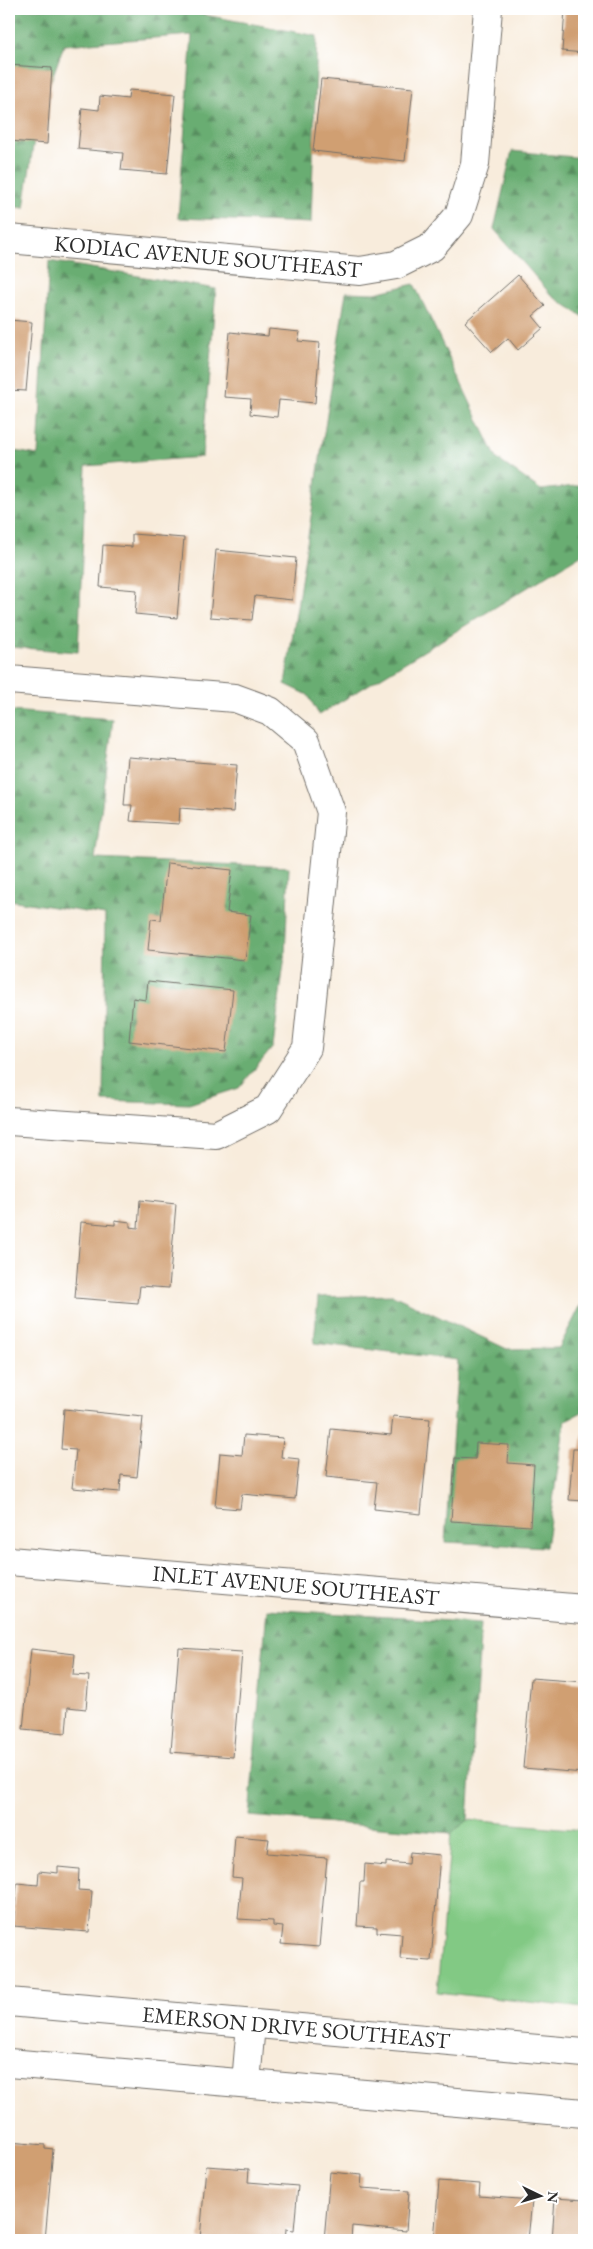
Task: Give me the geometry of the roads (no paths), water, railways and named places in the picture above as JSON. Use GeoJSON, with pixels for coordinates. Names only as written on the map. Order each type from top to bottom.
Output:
{"type":"FeatureCollection","features":[{"type":"Feature","properties":{"kind":"street","name":"KODIAC AVENUE SOUTHEAST"},"geometry":{"type":"LineString","coordinates":[[9,240],[360,271],[396,265],[432,247],[459,215],[475,164],[488,9]]}},
{"type":"Feature","properties":{"kind":"street"},"geometry":{"type":"LineString","coordinates":[[9,680],[235,698],[270,710],[306,741],[331,812],[307,1048],[268,1109],[216,1134],[9,1121]]}},
{"type":"Feature","properties":{"kind":"street","name":"INLET AVENUE SOUTHEAST"},"geometry":{"type":"LineString","coordinates":[[9,1561],[584,1609]]}},
{"type":"Feature","properties":{"kind":"street","name":"EMERSON DRIVE SOUTHEAST"},"geometry":{"type":"LineString","coordinates":[[9,2002],[584,2053]]}},
{"type":"Feature","properties":{"kind":"street"},"geometry":{"type":"LineString","coordinates":[[246,2083],[251,2024]]}},
{"type":"Feature","properties":{"kind":"street"},"geometry":{"type":"LineString","coordinates":[[9,2062],[584,2113]]}}]}
